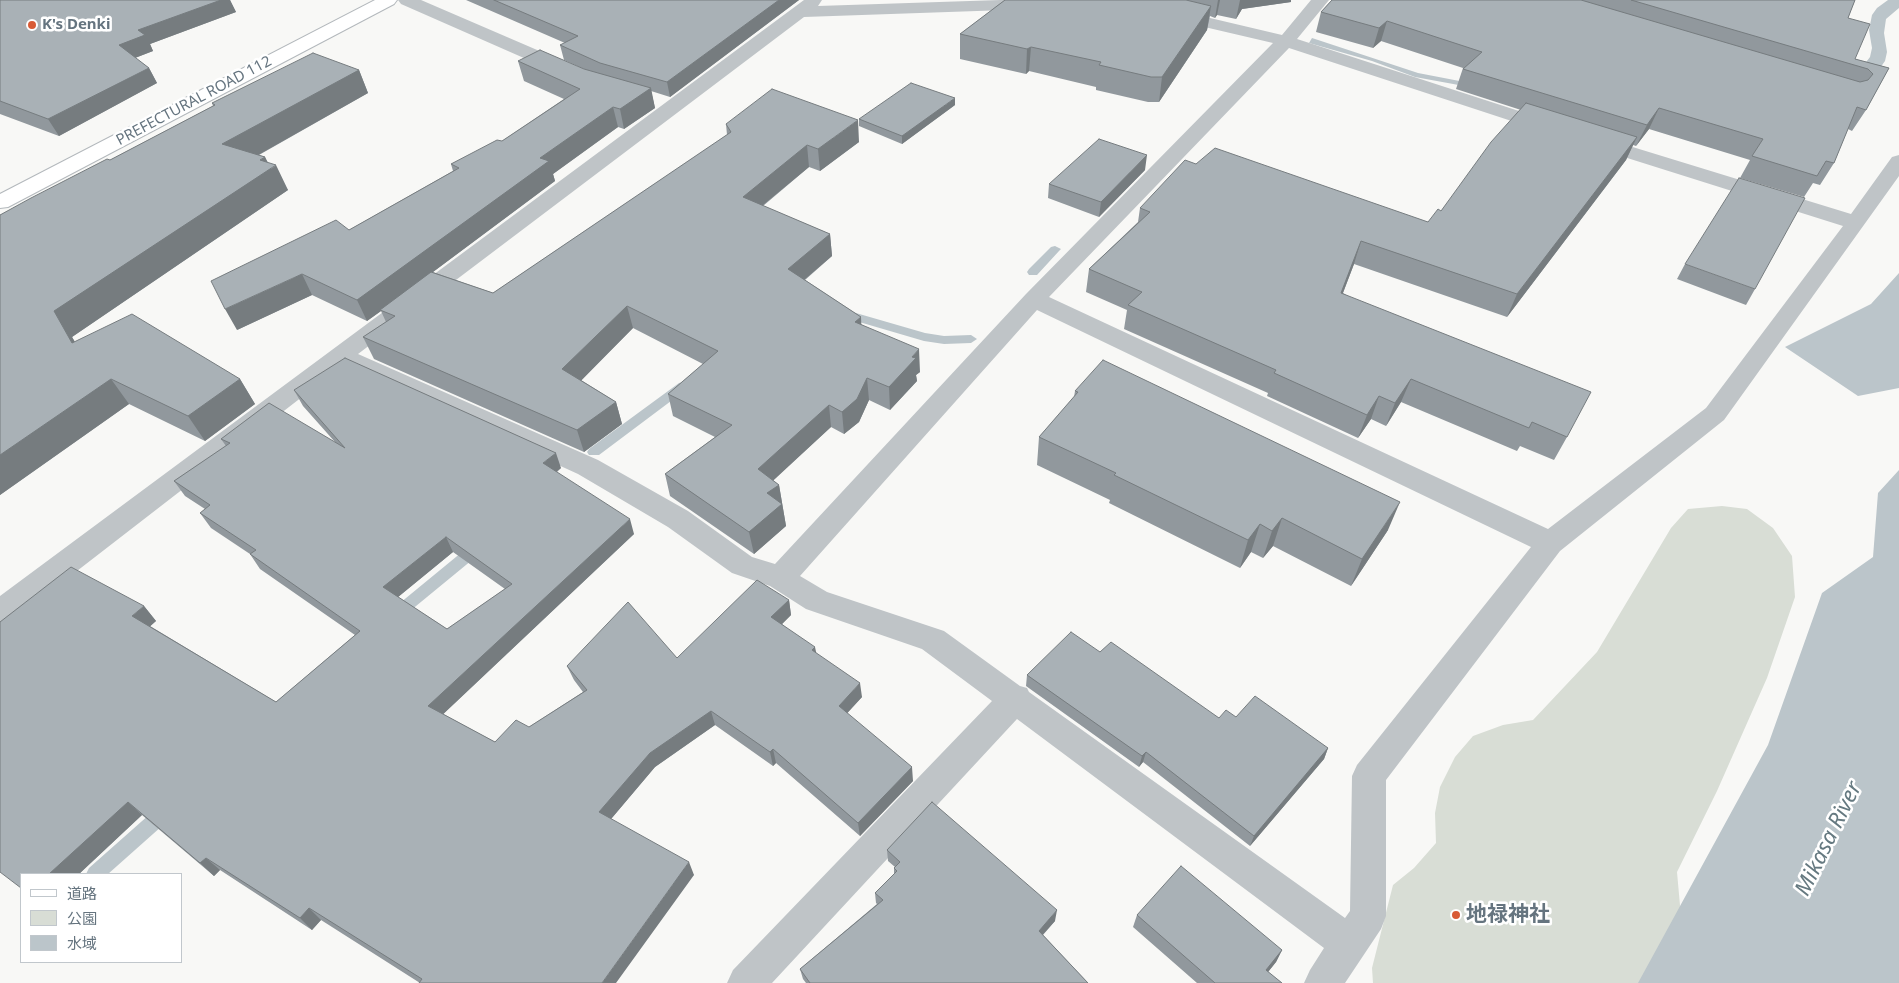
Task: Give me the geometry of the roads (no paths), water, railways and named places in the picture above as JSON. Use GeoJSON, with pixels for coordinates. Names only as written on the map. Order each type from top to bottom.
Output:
{"type":"FeatureCollection","features":[{"type":"Feature","properties":{"kind":"main road","name":"PREFECTURAL ROAD 112"},"geometry":{"type":"LineString","coordinates":[[0,202],[388,0]]}},
{"type":"Feature","properties":{"kind":"street"},"geometry":{"type":"LineString","coordinates":[[406,0],[577,75]]}},
{"type":"Feature","properties":{"kind":"street"},"geometry":{"type":"LineString","coordinates":[[780,578],[1034,299],[1286,41],[1320,0]]}},
{"type":"Feature","properties":{"kind":"street"},"geometry":{"type":"LineString","coordinates":[[0,613],[807,6],[1056,4]]}},
{"type":"Feature","properties":{"kind":"street"},"geometry":{"type":"LineString","coordinates":[[1154,10],[1286,41],[1568,133],[1856,223]]}},
{"type":"Feature","properties":{"kind":"street"},"geometry":{"type":"LineString","coordinates":[[648,98],[675,106]]}},
{"type":"Feature","properties":{"kind":"street"},"geometry":{"type":"LineString","coordinates":[[1323,983],[1368,916],[1369,776],[1550,543],[1715,414],[1856,223],[1899,161]]}},
{"type":"Feature","properties":{"kind":"street"},"geometry":{"type":"LineString","coordinates":[[1034,299],[1550,543]]}},
{"type":"Feature","properties":{"kind":"street"},"geometry":{"type":"LineString","coordinates":[[340,356],[588,467],[678,519],[742,565],[780,578],[817,601],[933,640],[1016,698],[1349,944]]}},
{"type":"Feature","properties":{"kind":"street"},"geometry":{"type":"LineString","coordinates":[[746,983],[1016,698]]}},
{"type":"Feature","properties":{"kind":"water"},"geometry":{"type":"Polygon","coordinates":[[[1888,0],[1899,0],[1899,8],[1886,19],[1884,33],[1887,52],[1885,61],[1873,78],[1475,88],[1415,77],[1372,61],[1309,43],[1312,38],[1418,73],[1475,84],[1857,74],[1870,57],[1872,48],[1869,30],[1872,15],[1877,8],[1888,0]]]}},
{"type":"Feature","properties":{"kind":"water"},"geometry":{"type":"Polygon","coordinates":[[[1899,273],[1899,388],[1858,396],[1785,347],[1871,304],[1899,273]]]}},
{"type":"Feature","properties":{"kind":"water","name":"Mikasa River"},"geometry":{"type":"Polygon","coordinates":[[[1899,470],[1899,983],[1638,983],[1768,745],[1822,593],[1873,557],[1878,493],[1899,470]]]}},
{"type":"Feature","properties":{"kind":"waterway"},"geometry":{"type":"LineString","coordinates":[[1033,272],[1055,249]]}},
{"type":"Feature","properties":{"kind":"waterway"},"geometry":{"type":"LineString","coordinates":[[842,315],[849,315],[924,337],[944,340],[971,339]]}},
{"type":"Feature","properties":{"kind":"waterway"},"geometry":{"type":"LineString","coordinates":[[594,452],[683,386]]}},
{"type":"Feature","properties":{"kind":"waterway"},"geometry":{"type":"LineString","coordinates":[[394,616],[478,547]]}},
{"type":"Feature","properties":{"kind":"waterway"},"geometry":{"type":"LineString","coordinates":[[96,873],[165,812]]}},
{"type":"Feature","properties":{"kind":"place","name":"K's Denki"},"geometry":{"type":"Point","coordinates":[32,25]}},
{"type":"Feature","properties":{"kind":"place","name":"地禄神社"},"geometry":{"type":"Point","coordinates":[1456,915]}}]}
